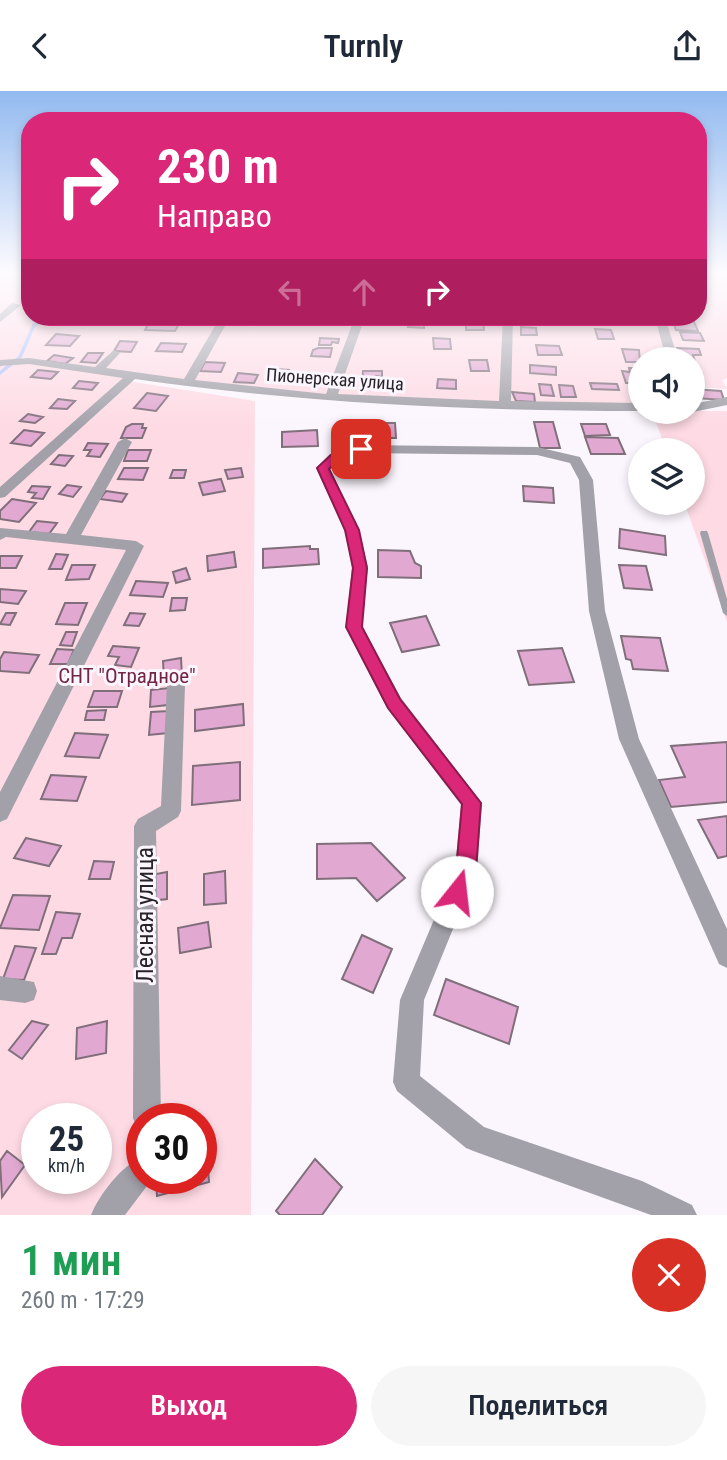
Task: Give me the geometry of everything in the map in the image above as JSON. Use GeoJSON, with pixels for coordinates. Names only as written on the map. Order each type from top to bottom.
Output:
{"type":"FeatureCollection","features":[{"type":"Feature","properties":{"kind":"street"},"geometry":{"type":"LineString","coordinates":[[188,382],[220,326]]}},
{"type":"Feature","properties":{"kind":"street"},"geometry":{"type":"LineString","coordinates":[[331,396],[357,326]]}},
{"type":"Feature","properties":{"kind":"street"},"geometry":{"type":"LineString","coordinates":[[505,404],[508,326]]}},
{"type":"Feature","properties":{"kind":"street"},"geometry":{"type":"LineString","coordinates":[[663,326],[669,347]]}},
{"type":"Feature","properties":{"kind":"street"},"geometry":{"type":"LineString","coordinates":[[97,370],[114,353]]}},
{"type":"Feature","properties":{"kind":"street","name":"Пионерская улица"},"geometry":{"type":"LineString","coordinates":[[3,363],[26,361],[246,391],[388,402],[628,408]]}},
{"type":"Feature","properties":{"kind":"street"},"geometry":{"type":"LineString","coordinates":[[0,494],[133,375]]}},
{"type":"Feature","properties":{"kind":"street"},"geometry":{"type":"LineString","coordinates":[[705,406],[727,401]]}},
{"type":"Feature","properties":{"kind":"street"},"geometry":{"type":"LineString","coordinates":[[71,539],[124,442]]}},
{"type":"Feature","properties":{"kind":"street"},"geometry":{"type":"LineString","coordinates":[[682,1215],[642,1195],[476,1138],[406,1082],[412,1000],[466,870],[472,803],[394,703],[354,627],[360,568],[352,530],[323,468],[335,457],[361,449],[537,451],[575,460],[586,480],[597,611],[629,739],[727,957]]}},
{"type":"Feature","properties":{"kind":"street"},"geometry":{"type":"LineString","coordinates":[[0,813],[136,546],[1,533]]}},
{"type":"Feature","properties":{"kind":"street","name":"Лесная улица"},"geometry":{"type":"LineString","coordinates":[[147,1103],[145,826],[171,811],[176,685]]}},
{"type":"Feature","properties":{"kind":"street"},"geometry":{"type":"LineString","coordinates":[[0,988],[25,991]]}},
{"type":"Feature","properties":{"kind":"street"},"geometry":{"type":"LineString","coordinates":[[106,1215],[126,1191]]}},
{"type":"Feature","properties":{"kind":"lane"},"geometry":{"type":"LineString","coordinates":[[704,533],[727,613]]}},
{"type":"Feature","properties":{"kind":"green space","name":"СНТ \"Отрадное\""},"geometry":{"type":"Polygon","coordinates":[[[0,324],[727,324],[727,378],[722,380],[727,389],[705,388],[705,347],[628,347],[628,407],[388,402],[133,375],[128,381],[255,401],[251,1215],[0,1215],[0,324]]]}},
{"type":"Feature","properties":{"kind":"green space"},"geometry":{"type":"Polygon","coordinates":[[[705,411],[727,411],[727,622],[689,515],[705,515],[705,438],[662,438],[657,424],[705,424],[705,411]]]}},
{"type":"Feature","properties":{"kind":"building"},"geometry":{"type":"Polygon","coordinates":[[[147,326],[178,326],[175,331],[145,330],[147,326]]]}},
{"type":"Feature","properties":{"kind":"building"},"geometry":{"type":"Polygon","coordinates":[[[466,326],[484,326],[484,330],[466,330],[466,326]]]}},
{"type":"Feature","properties":{"kind":"building"},"geometry":{"type":"Polygon","coordinates":[[[675,326],[696,326],[698,331],[676,330],[675,326]]]}},
{"type":"Feature","properties":{"kind":"building"},"geometry":{"type":"Polygon","coordinates":[[[521,327],[536,328],[537,335],[521,335],[521,327]]]}},
{"type":"Feature","properties":{"kind":"building"},"geometry":{"type":"Polygon","coordinates":[[[595,329],[611,330],[614,339],[598,339],[595,329]]]}},
{"type":"Feature","properties":{"kind":"building"},"geometry":{"type":"Polygon","coordinates":[[[680,332],[700,333],[704,341],[683,340],[680,332]]]}},
{"type":"Feature","properties":{"kind":"building"},"geometry":{"type":"Polygon","coordinates":[[[56,334],[79,336],[70,346],[46,345],[56,334]]]}},
{"type":"Feature","properties":{"kind":"building"},"geometry":{"type":"Polygon","coordinates":[[[320,338],[339,339],[338,343],[319,345],[320,338]]]}},
{"type":"Feature","properties":{"kind":"building"},"geometry":{"type":"Polygon","coordinates":[[[433,338],[450,339],[451,349],[434,349],[433,338]]]}},
{"type":"Feature","properties":{"kind":"building"},"geometry":{"type":"Polygon","coordinates":[[[120,341],[137,342],[131,352],[114,351],[120,341]]]}},
{"type":"Feature","properties":{"kind":"building"},"geometry":{"type":"Polygon","coordinates":[[[161,343],[186,344],[182,352],[156,351],[161,343]]]}},
{"type":"Feature","properties":{"kind":"building"},"geometry":{"type":"Polygon","coordinates":[[[536,345],[559,346],[562,355],[538,355],[536,345]]]}},
{"type":"Feature","properties":{"kind":"building"},"geometry":{"type":"Polygon","coordinates":[[[332,348],[330,357],[311,356],[313,350],[332,348]]]}},
{"type":"Feature","properties":{"kind":"building"},"geometry":{"type":"Polygon","coordinates":[[[622,349],[628,349],[626,362],[622,349]]]}},
{"type":"Feature","properties":{"kind":"building"},"geometry":{"type":"Polygon","coordinates":[[[88,353],[103,353],[96,363],[81,362],[88,353]]]}},
{"type":"Feature","properties":{"kind":"building"},"geometry":{"type":"Polygon","coordinates":[[[54,355],[73,358],[65,364],[47,361],[54,355]]]}},
{"type":"Feature","properties":{"kind":"building"},"geometry":{"type":"Polygon","coordinates":[[[469,360],[487,360],[489,371],[471,371],[469,360]]]}},
{"type":"Feature","properties":{"kind":"building"},"geometry":{"type":"Polygon","coordinates":[[[205,362],[225,363],[221,372],[200,371],[205,362]]]}},
{"type":"Feature","properties":{"kind":"building"},"geometry":{"type":"Polygon","coordinates":[[[530,365],[556,367],[556,375],[530,373],[530,365]]]}},
{"type":"Feature","properties":{"kind":"building"},"geometry":{"type":"Polygon","coordinates":[[[273,369],[289,370],[285,378],[270,377],[273,369]]]}},
{"type":"Feature","properties":{"kind":"building"},"geometry":{"type":"Polygon","coordinates":[[[38,370],[58,372],[51,379],[31,377],[38,370]]]}},
{"type":"Feature","properties":{"kind":"building"},"geometry":{"type":"Polygon","coordinates":[[[363,371],[382,371],[382,377],[376,376],[376,384],[362,383],[363,371]]]}},
{"type":"Feature","properties":{"kind":"building"},"geometry":{"type":"Polygon","coordinates":[[[622,371],[628,372],[628,383],[626,383],[622,371]]]}},
{"type":"Feature","properties":{"kind":"building"},"geometry":{"type":"Polygon","coordinates":[[[238,373],[258,375],[254,383],[234,382],[238,373]]]}},
{"type":"Feature","properties":{"kind":"building"},"geometry":{"type":"Polygon","coordinates":[[[438,379],[456,380],[456,389],[437,388],[438,379]]]}},
{"type":"Feature","properties":{"kind":"building"},"geometry":{"type":"Polygon","coordinates":[[[79,381],[98,383],[92,390],[73,388],[79,381]]]}},
{"type":"Feature","properties":{"kind":"building"},"geometry":{"type":"Polygon","coordinates":[[[590,383],[617,384],[619,390],[592,389],[590,383]]]}},
{"type":"Feature","properties":{"kind":"building"},"geometry":{"type":"Polygon","coordinates":[[[539,384],[551,385],[554,396],[541,395],[539,384]]]}},
{"type":"Feature","properties":{"kind":"building"},"geometry":{"type":"Polygon","coordinates":[[[559,385],[573,386],[576,397],[561,397],[559,385]]]}},
{"type":"Feature","properties":{"kind":"building"},"geometry":{"type":"Polygon","coordinates":[[[705,390],[721,391],[724,400],[705,399],[705,390]]]}},
{"type":"Feature","properties":{"kind":"building"},"geometry":{"type":"Polygon","coordinates":[[[512,392],[534,394],[535,402],[516,401],[512,392]]]}},
{"type":"Feature","properties":{"kind":"building"},"geometry":{"type":"Polygon","coordinates":[[[147,393],[168,396],[156,411],[134,408],[147,393]]]}},
{"type":"Feature","properties":{"kind":"building"},"geometry":{"type":"Polygon","coordinates":[[[58,399],[75,401],[67,409],[50,408],[58,399]]]}},
{"type":"Feature","properties":{"kind":"building"},"geometry":{"type":"Polygon","coordinates":[[[28,414],[43,417],[35,423],[20,421],[28,414]]]}},
{"type":"Feature","properties":{"kind":"building"},"geometry":{"type":"Polygon","coordinates":[[[534,422],[553,422],[560,448],[540,448],[534,422]]]}},
{"type":"Feature","properties":{"kind":"building"},"geometry":{"type":"Polygon","coordinates":[[[364,423],[395,423],[396,438],[364,438],[364,423]]]}},
{"type":"Feature","properties":{"kind":"building"},"geometry":{"type":"Polygon","coordinates":[[[143,424],[142,428],[146,428],[142,438],[121,438],[126,427],[143,424]]]}},
{"type":"Feature","properties":{"kind":"building"},"geometry":{"type":"Polygon","coordinates":[[[581,424],[606,424],[610,435],[585,436],[581,424]]]}},
{"type":"Feature","properties":{"kind":"building"},"geometry":{"type":"Polygon","coordinates":[[[24,430],[44,433],[31,446],[11,443],[24,430]]]}},
{"type":"Feature","properties":{"kind":"building"},"geometry":{"type":"Polygon","coordinates":[[[317,430],[318,446],[282,447],[282,432],[317,430]]]}},
{"type":"Feature","properties":{"kind":"building"},"geometry":{"type":"Polygon","coordinates":[[[585,437],[618,438],[625,454],[591,454],[585,437]]]}},
{"type":"Feature","properties":{"kind":"building"},"geometry":{"type":"Polygon","coordinates":[[[88,443],[108,444],[100,457],[87,456],[91,450],[84,450],[88,443]]]}},
{"type":"Feature","properties":{"kind":"building"},"geometry":{"type":"Polygon","coordinates":[[[128,450],[151,450],[147,461],[124,461],[128,450]]]}},
{"type":"Feature","properties":{"kind":"building"},"geometry":{"type":"Polygon","coordinates":[[[59,455],[73,456],[65,466],[51,464],[59,455]]]}},
{"type":"Feature","properties":{"kind":"building"},"geometry":{"type":"Polygon","coordinates":[[[124,468],[148,468],[143,480],[118,479],[124,468]]]}},
{"type":"Feature","properties":{"kind":"building"},"geometry":{"type":"Polygon","coordinates":[[[241,468],[243,477],[228,479],[225,470],[241,468]]]}},
{"type":"Feature","properties":{"kind":"building"},"geometry":{"type":"Polygon","coordinates":[[[173,470],[186,470],[184,478],[170,478],[173,470]]]}},
{"type":"Feature","properties":{"kind":"building"},"geometry":{"type":"Polygon","coordinates":[[[221,479],[225,491],[203,495],[199,483],[221,479]]]}},
{"type":"Feature","properties":{"kind":"building"},"geometry":{"type":"Polygon","coordinates":[[[67,485],[81,487],[73,497],[59,494],[67,485]]]}},
{"type":"Feature","properties":{"kind":"building"},"geometry":{"type":"Polygon","coordinates":[[[32,486],[50,487],[43,499],[32,498],[36,493],[28,492],[32,486]]]}},
{"type":"Feature","properties":{"kind":"building"},"geometry":{"type":"Polygon","coordinates":[[[523,486],[553,488],[554,503],[524,501],[523,486]]]}},
{"type":"Feature","properties":{"kind":"building"},"geometry":{"type":"Polygon","coordinates":[[[106,491],[127,494],[122,502],[100,499],[106,491]]]}},
{"type":"Feature","properties":{"kind":"building"},"geometry":{"type":"Polygon","coordinates":[[[12,499],[36,503],[19,522],[0,519],[0,511],[12,499]]]}},
{"type":"Feature","properties":{"kind":"building"},"geometry":{"type":"Polygon","coordinates":[[[37,521],[57,523],[49,534],[29,532],[37,521]]]}},
{"type":"Feature","properties":{"kind":"building"},"geometry":{"type":"Polygon","coordinates":[[[620,529],[665,536],[666,555],[619,548],[620,529]]]}},
{"type":"Feature","properties":{"kind":"building"},"geometry":{"type":"Polygon","coordinates":[[[310,546],[310,549],[318,549],[319,564],[263,568],[263,549],[310,546]]]}},
{"type":"Feature","properties":{"kind":"building"},"geometry":{"type":"Polygon","coordinates":[[[378,550],[410,551],[415,563],[421,566],[421,578],[378,577],[378,550]]]}},
{"type":"Feature","properties":{"kind":"building"},"geometry":{"type":"Polygon","coordinates":[[[234,552],[236,567],[208,571],[207,556],[234,552]]]}},
{"type":"Feature","properties":{"kind":"building"},"geometry":{"type":"Polygon","coordinates":[[[56,554],[68,555],[62,569],[49,569],[56,554]]]}},
{"type":"Feature","properties":{"kind":"building"},"geometry":{"type":"Polygon","coordinates":[[[0,556],[22,556],[16,568],[0,568],[0,556]]]}},
{"type":"Feature","properties":{"kind":"building"},"geometry":{"type":"Polygon","coordinates":[[[72,565],[95,565],[89,579],[66,580],[72,565]]]}},
{"type":"Feature","properties":{"kind":"building"},"geometry":{"type":"Polygon","coordinates":[[[619,565],[646,566],[652,590],[624,588],[619,565]]]}},
{"type":"Feature","properties":{"kind":"building"},"geometry":{"type":"Polygon","coordinates":[[[186,568],[190,579],[176,583],[173,572],[186,568]]]}},
{"type":"Feature","properties":{"kind":"building"},"geometry":{"type":"Polygon","coordinates":[[[136,581],[168,583],[163,597],[130,595],[136,581]]]}},
{"type":"Feature","properties":{"kind":"building"},"geometry":{"type":"Polygon","coordinates":[[[0,589],[26,591],[18,604],[0,602],[0,589]]]}},
{"type":"Feature","properties":{"kind":"building"},"geometry":{"type":"Polygon","coordinates":[[[172,598],[187,598],[185,610],[170,611],[172,598]]]}},
{"type":"Feature","properties":{"kind":"building"},"geometry":{"type":"Polygon","coordinates":[[[65,603],[87,603],[78,625],[56,624],[65,603]]]}},
{"type":"Feature","properties":{"kind":"building"},"geometry":{"type":"Polygon","coordinates":[[[6,613],[16,613],[10,625],[0,624],[6,613]]]}},
{"type":"Feature","properties":{"kind":"building"},"geometry":{"type":"Polygon","coordinates":[[[130,613],[145,614],[139,626],[124,625],[130,613]]]}},
{"type":"Feature","properties":{"kind":"building"},"geometry":{"type":"Polygon","coordinates":[[[426,616],[439,645],[402,652],[390,623],[426,616]]]}},
{"type":"Feature","properties":{"kind":"building"},"geometry":{"type":"Polygon","coordinates":[[[66,632],[77,632],[72,646],[60,645],[66,632]]]}},
{"type":"Feature","properties":{"kind":"building"},"geometry":{"type":"Polygon","coordinates":[[[621,636],[660,638],[668,671],[633,669],[631,660],[626,659],[621,636]]]}},
{"type":"Feature","properties":{"kind":"building"},"geometry":{"type":"Polygon","coordinates":[[[113,646],[139,648],[131,667],[115,665],[119,657],[108,656],[113,646]]]}},
{"type":"Feature","properties":{"kind":"building"},"geometry":{"type":"Polygon","coordinates":[[[562,648],[574,682],[529,685],[518,651],[562,648]]]}},
{"type":"Feature","properties":{"kind":"building"},"geometry":{"type":"Polygon","coordinates":[[[57,649],[74,650],[68,664],[50,664],[57,649]]]}},
{"type":"Feature","properties":{"kind":"building"},"geometry":{"type":"Polygon","coordinates":[[[4,652],[39,655],[29,673],[0,671],[0,659],[4,652]]]}},
{"type":"Feature","properties":{"kind":"building"},"geometry":{"type":"Polygon","coordinates":[[[181,658],[182,676],[164,679],[163,661],[181,658]]]}},
{"type":"Feature","properties":{"kind":"building"},"geometry":{"type":"Polygon","coordinates":[[[169,688],[168,705],[150,707],[151,690],[169,688]]]}},
{"type":"Feature","properties":{"kind":"building"},"geometry":{"type":"Polygon","coordinates":[[[94,691],[122,691],[117,707],[88,707],[94,691]]]}},
{"type":"Feature","properties":{"kind":"building"},"geometry":{"type":"Polygon","coordinates":[[[243,704],[244,725],[195,731],[195,710],[243,704]]]}},
{"type":"Feature","properties":{"kind":"building"},"geometry":{"type":"Polygon","coordinates":[[[106,710],[104,720],[85,720],[87,711],[106,710]]]}},
{"type":"Feature","properties":{"kind":"building"},"geometry":{"type":"Polygon","coordinates":[[[169,711],[168,733],[149,735],[151,712],[169,711]]]}},
{"type":"Feature","properties":{"kind":"building"},"geometry":{"type":"Polygon","coordinates":[[[75,733],[108,735],[99,758],[65,756],[75,733]]]}},
{"type":"Feature","properties":{"kind":"building"},"geometry":{"type":"Polygon","coordinates":[[[727,742],[727,802],[671,807],[659,780],[685,777],[671,746],[727,742]]]}},
{"type":"Feature","properties":{"kind":"building"},"geometry":{"type":"Polygon","coordinates":[[[240,762],[240,800],[192,805],[193,766],[240,762]]]}},
{"type":"Feature","properties":{"kind":"building"},"geometry":{"type":"Polygon","coordinates":[[[51,775],[86,777],[77,801],[41,799],[51,775]]]}},
{"type":"Feature","properties":{"kind":"building"},"geometry":{"type":"Polygon","coordinates":[[[727,816],[727,856],[718,858],[698,820],[727,816]]]}},
{"type":"Feature","properties":{"kind":"building"},"geometry":{"type":"Polygon","coordinates":[[[26,838],[61,846],[49,866],[14,858],[26,838]]]}},
{"type":"Feature","properties":{"kind":"building"},"geometry":{"type":"Polygon","coordinates":[[[371,843],[405,878],[377,901],[356,878],[317,879],[317,844],[371,843]]]}},
{"type":"Feature","properties":{"kind":"building"},"geometry":{"type":"Polygon","coordinates":[[[94,861],[114,862],[110,879],[89,879],[94,861]]]}},
{"type":"Feature","properties":{"kind":"building"},"geometry":{"type":"Polygon","coordinates":[[[225,871],[226,903],[204,905],[204,874],[225,871]]]}},
{"type":"Feature","properties":{"kind":"building"},"geometry":{"type":"Polygon","coordinates":[[[167,872],[167,899],[150,901],[151,875],[167,872]]]}},
{"type":"Feature","properties":{"kind":"building"},"geometry":{"type":"Polygon","coordinates":[[[13,895],[50,896],[39,930],[0,928],[13,895]]]}},
{"type":"Feature","properties":{"kind":"building"},"geometry":{"type":"Polygon","coordinates":[[[56,912],[80,914],[72,938],[62,938],[56,954],[42,954],[56,912]]]}},
{"type":"Feature","properties":{"kind":"building"},"geometry":{"type":"Polygon","coordinates":[[[208,922],[211,947],[180,953],[178,928],[208,922]]]}},
{"type":"Feature","properties":{"kind":"building"},"geometry":{"type":"Polygon","coordinates":[[[362,935],[392,949],[373,993],[342,979],[362,935]]]}},
{"type":"Feature","properties":{"kind":"building"},"geometry":{"type":"Polygon","coordinates":[[[15,946],[36,948],[24,980],[3,979],[15,946]]]}},
{"type":"Feature","properties":{"kind":"building"},"geometry":{"type":"Polygon","coordinates":[[[446,979],[518,1007],[509,1044],[434,1015],[446,979]]]}},
{"type":"Feature","properties":{"kind":"building"},"geometry":{"type":"Polygon","coordinates":[[[32,1021],[48,1025],[22,1059],[9,1050],[32,1021]]]}},
{"type":"Feature","properties":{"kind":"building"},"geometry":{"type":"Polygon","coordinates":[[[107,1021],[106,1053],[76,1059],[77,1028],[107,1021]]]}},
{"type":"Feature","properties":{"kind":"building"},"geometry":{"type":"Polygon","coordinates":[[[7,1151],[21,1162],[21,1171],[2,1197],[0,1161],[7,1151]]]}},
{"type":"Feature","properties":{"kind":"building"},"geometry":{"type":"Polygon","coordinates":[[[315,1159],[342,1187],[322,1215],[280,1215],[276,1211],[315,1159]]]}},
{"type":"Feature","properties":{"kind":"waterway"},"geometry":{"type":"LineString","coordinates":[[0,373],[20,357],[34,326]]}},
{"type":"Feature","properties":{"kind":"route"},"geometry":{"type":"LineString","coordinates":[[361,449],[335,457],[323,468],[352,530],[360,568],[354,627],[394,703],[472,803],[466,870],[457,892]]}}]}
